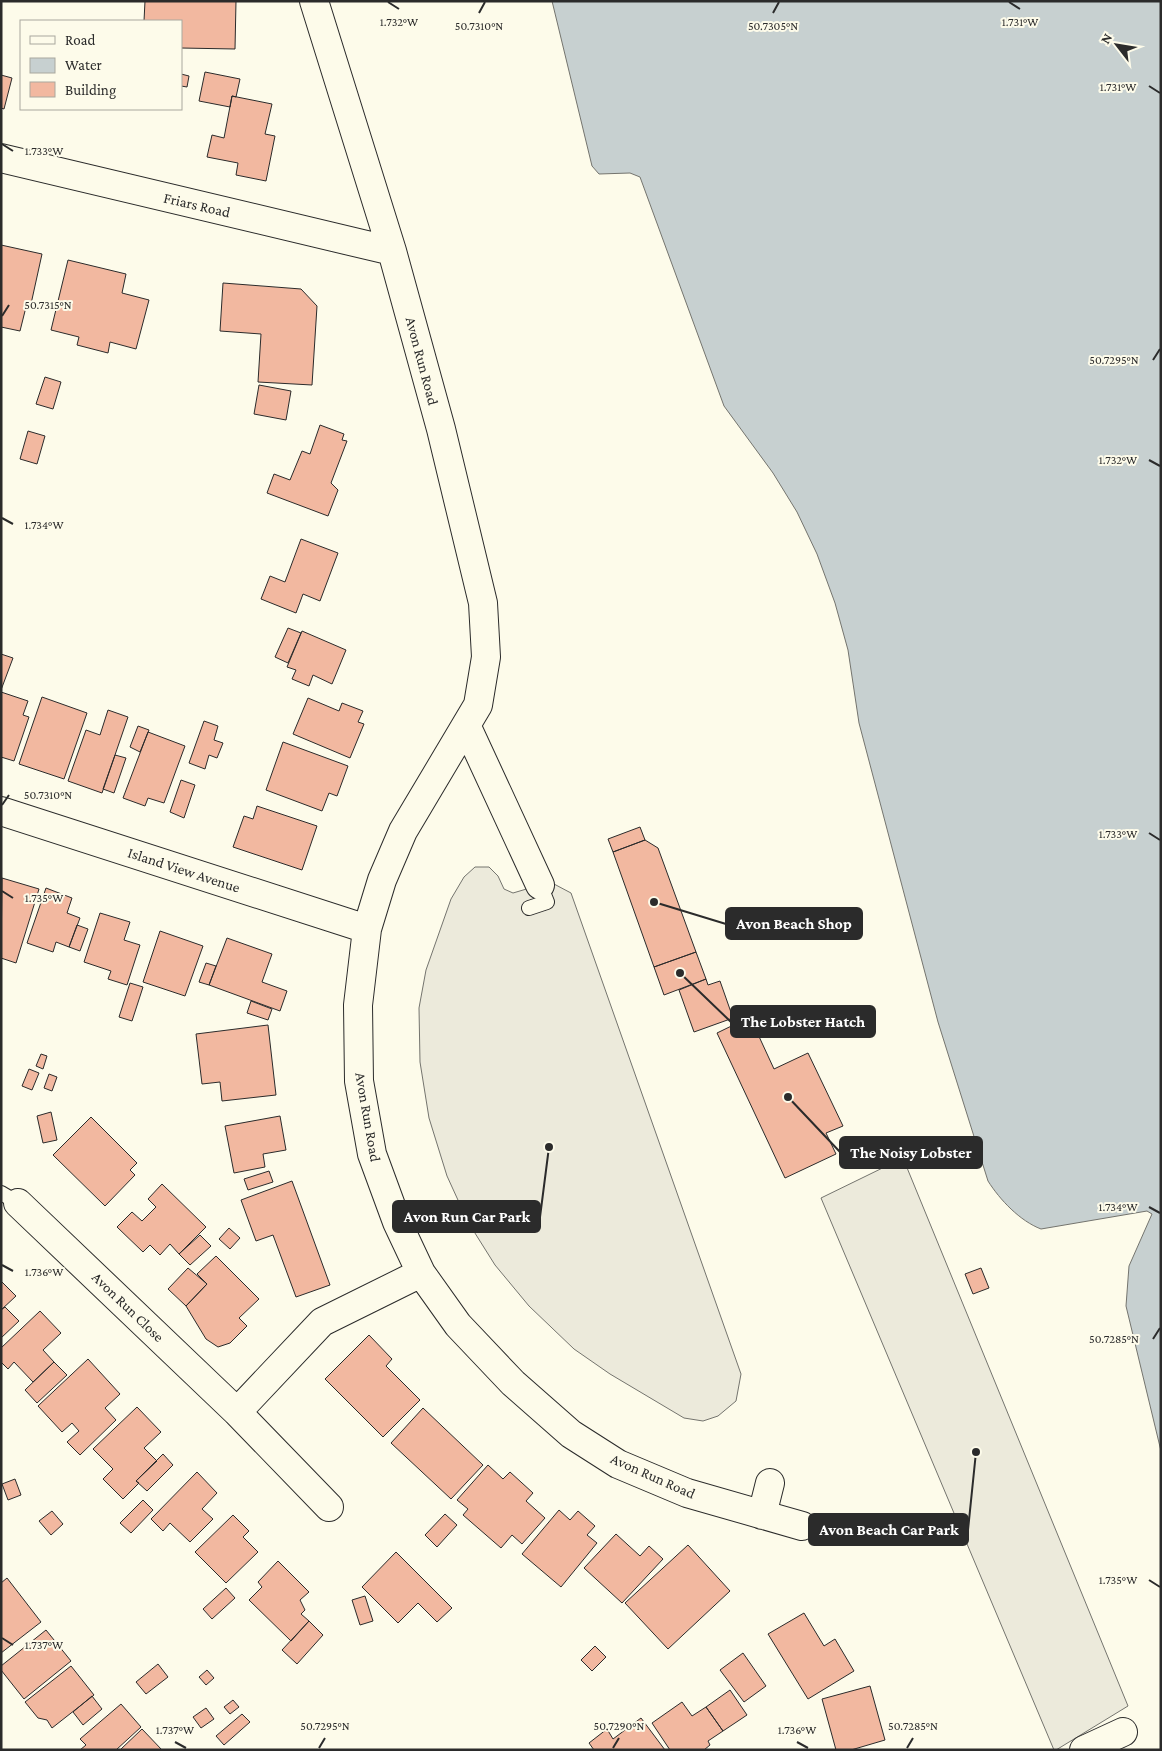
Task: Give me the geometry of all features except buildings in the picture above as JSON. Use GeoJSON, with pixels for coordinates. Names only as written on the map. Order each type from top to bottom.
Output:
{"type":"FeatureCollection","features":[{"type":"Feature","properties":{"kind":"street","name":"Avon Run Road"},"geometry":{"type":"LineString","coordinates":[[314,1],[392,251],[441,429],[483,603],[486,657],[478,705],[467,727],[403,831],[382,880],[367,929],[358,1005],[359,1081],[372,1154],[397,1222],[421,1274],[458,1325],[514,1383],[571,1434],[618,1464],[687,1493],[802,1526]]}},
{"type":"Feature","properties":{"kind":"street","name":"Friars Road"},"geometry":{"type":"LineString","coordinates":[[1,158],[392,251]]}},
{"type":"Feature","properties":{"kind":"street"},"geometry":{"type":"LineString","coordinates":[[467,727],[535,896]]}},
{"type":"Feature","properties":{"kind":"street","name":"Island View Avenue"},"geometry":{"type":"LineString","coordinates":[[1,811],[367,929]]}},
{"type":"Feature","properties":{"kind":"street","name":"Avon Run Close"},"geometry":{"type":"LineString","coordinates":[[10,1198],[237,1412],[329,1507]]}},
{"type":"Feature","properties":{"kind":"street"},"geometry":{"type":"LineString","coordinates":[[237,1412],[322,1322],[421,1274]]}},
{"type":"Feature","properties":{"kind":"street"},"geometry":{"type":"LineString","coordinates":[[762,1515],[770,1482]]}},
{"type":"Feature","properties":{"kind":"street"},"geometry":{"type":"LineString","coordinates":[[1084,1750],[1123,1732]]}},
{"type":"Feature","properties":{"kind":"shaded area"},"geometry":{"type":"Polygon","coordinates":[[[475,867],[489,867],[498,876],[504,889],[513,893],[540,885],[554,884],[571,893],[741,1374],[736,1401],[718,1416],[703,1421],[684,1418],[610,1374],[574,1349],[529,1306],[495,1265],[468,1222],[447,1176],[429,1118],[420,1062],[419,1008],[426,970],[451,899],[464,877],[475,867]]]}},
{"type":"Feature","properties":{"kind":"shaded area"},"geometry":{"type":"Polygon","coordinates":[[[903,1158],[1128,1706],[1056,1750],[1054,1750],[821,1198],[903,1158]]]}},
{"type":"Feature","properties":{"kind":"water"},"geometry":{"type":"Polygon","coordinates":[[[552,1],[1161,1],[1161,1451],[1126,1306],[1129,1266],[1152,1214],[1147,1211],[1041,1229],[1026,1221],[1011,1209],[988,1181],[938,1022],[859,723],[848,650],[835,603],[817,554],[797,512],[773,473],[724,406],[640,177],[630,173],[599,174],[592,166],[552,1]]]}},
{"type":"Feature","properties":{"kind":"place","name":"Avon Beach Shop"},"geometry":{"type":"Point","coordinates":[654,902]}},
{"type":"Feature","properties":{"kind":"place","name":"The Lobster Hatch"},"geometry":{"type":"Point","coordinates":[680,973]}},
{"type":"Feature","properties":{"kind":"place","name":"The Noisy Lobster"},"geometry":{"type":"Point","coordinates":[788,1097]}},
{"type":"Feature","properties":{"kind":"place","name":"Avon Run Car Park"},"geometry":{"type":"Point","coordinates":[549,1147]}},
{"type":"Feature","properties":{"kind":"place","name":"Avon Beach Car Park"},"geometry":{"type":"Point","coordinates":[976,1452]}}]}
